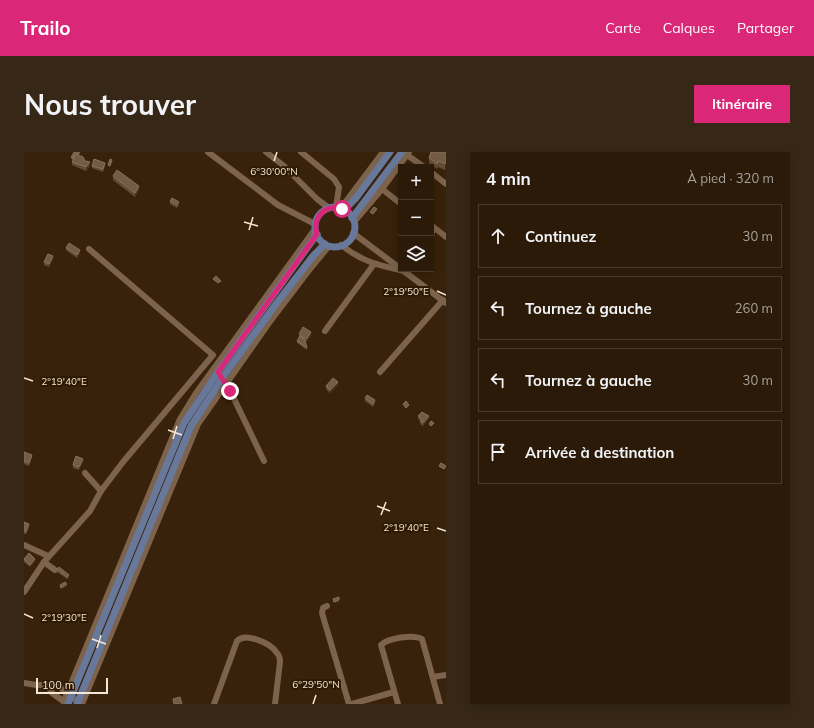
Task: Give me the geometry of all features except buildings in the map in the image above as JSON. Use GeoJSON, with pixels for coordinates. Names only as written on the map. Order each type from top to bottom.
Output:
{"type":"FeatureCollection","features":[{"type":"Feature","properties":{"kind":"main road"},"geometry":{"type":"LineString","coordinates":[[80,703],[184,440],[198,413],[220,375],[316,229],[320,214],[337,208],[356,198],[390,152]]}},
{"type":"Feature","properties":{"kind":"main road"},"geometry":{"type":"LineString","coordinates":[[67,703],[177,437],[193,408],[308,262],[327,245],[341,245],[347,242],[353,233],[353,220],[378,186],[406,153]]}},
{"type":"Feature","properties":{"kind":"main road"},"geometry":{"type":"LineString","coordinates":[[337,208],[353,220]]}},
{"type":"Feature","properties":{"kind":"main road"},"geometry":{"type":"LineString","coordinates":[[316,229],[327,245]]}},
{"type":"Feature","properties":{"kind":"street"},"geometry":{"type":"LineString","coordinates":[[208,152],[278,205],[316,229]]}},
{"type":"Feature","properties":{"kind":"street"},"geometry":{"type":"LineString","coordinates":[[266,152],[284,166],[317,199],[337,208]]}},
{"type":"Feature","properties":{"kind":"street"},"geometry":{"type":"LineString","coordinates":[[301,152],[334,179],[339,187],[337,208]]}},
{"type":"Feature","properties":{"kind":"street"},"geometry":{"type":"LineString","coordinates":[[337,208],[383,152]]}},
{"type":"Feature","properties":{"kind":"street"},"geometry":{"type":"LineString","coordinates":[[353,220],[382,189],[406,153],[420,164]]}},
{"type":"Feature","properties":{"kind":"street"},"geometry":{"type":"LineString","coordinates":[[434,174],[446,184]]}},
{"type":"Feature","properties":{"kind":"street"},"geometry":{"type":"LineString","coordinates":[[382,189],[398,202]]}},
{"type":"Feature","properties":{"kind":"street"},"geometry":{"type":"LineString","coordinates":[[434,227],[446,237]]}},
{"type":"Feature","properties":{"kind":"street"},"geometry":{"type":"LineString","coordinates":[[353,233],[398,267]]}},
{"type":"Feature","properties":{"kind":"street"},"geometry":{"type":"LineString","coordinates":[[341,245],[358,258],[374,264],[398,269]]}},
{"type":"Feature","properties":{"kind":"street"},"geometry":{"type":"LineString","coordinates":[[24,592],[48,556],[90,511],[101,492],[123,462],[213,355],[89,249]]}},
{"type":"Feature","properties":{"kind":"street"},"geometry":{"type":"LineString","coordinates":[[325,331],[374,264]]}},
{"type":"Feature","properties":{"kind":"street"},"geometry":{"type":"LineString","coordinates":[[380,372],[444,302],[405,272]]}},
{"type":"Feature","properties":{"kind":"street"},"geometry":{"type":"LineString","coordinates":[[220,375],[264,461]]}},
{"type":"Feature","properties":{"kind":"street"},"geometry":{"type":"LineString","coordinates":[[85,473],[101,492]]}},
{"type":"Feature","properties":{"kind":"street"},"geometry":{"type":"LineString","coordinates":[[24,545],[48,556]]}},
{"type":"Feature","properties":{"kind":"street"},"geometry":{"type":"LineString","coordinates":[[44,562],[55,570]]}},
{"type":"Feature","properties":{"kind":"street"},"geometry":{"type":"LineString","coordinates":[[327,606],[323,608],[322,613],[349,704]]}},
{"type":"Feature","properties":{"kind":"street"},"geometry":{"type":"LineString","coordinates":[[214,704],[235,645],[239,639],[246,637],[268,645],[277,652],[280,662],[275,704]]}},
{"type":"Feature","properties":{"kind":"street"},"geometry":{"type":"LineString","coordinates":[[398,704],[381,648],[383,643],[404,638],[420,638],[440,704]]}},
{"type":"Feature","properties":{"kind":"street"},"geometry":{"type":"LineString","coordinates":[[433,677],[446,675]]}},
{"type":"Feature","properties":{"kind":"street"},"geometry":{"type":"LineString","coordinates":[[24,683],[48,686],[57,685],[80,703]]}},
{"type":"Feature","properties":{"kind":"street"},"geometry":{"type":"LineString","coordinates":[[48,686],[52,693],[67,703]]}},
{"type":"Feature","properties":{"kind":"street"},"geometry":{"type":"LineString","coordinates":[[352,704],[394,692]]}},
{"type":"Feature","properties":{"kind":"route"},"geometry":{"type":"LineString","coordinates":[[230,391],[223,377],[218,372],[317,234],[315,224],[320,214],[326,209],[332,207],[342,209]]}}]}
